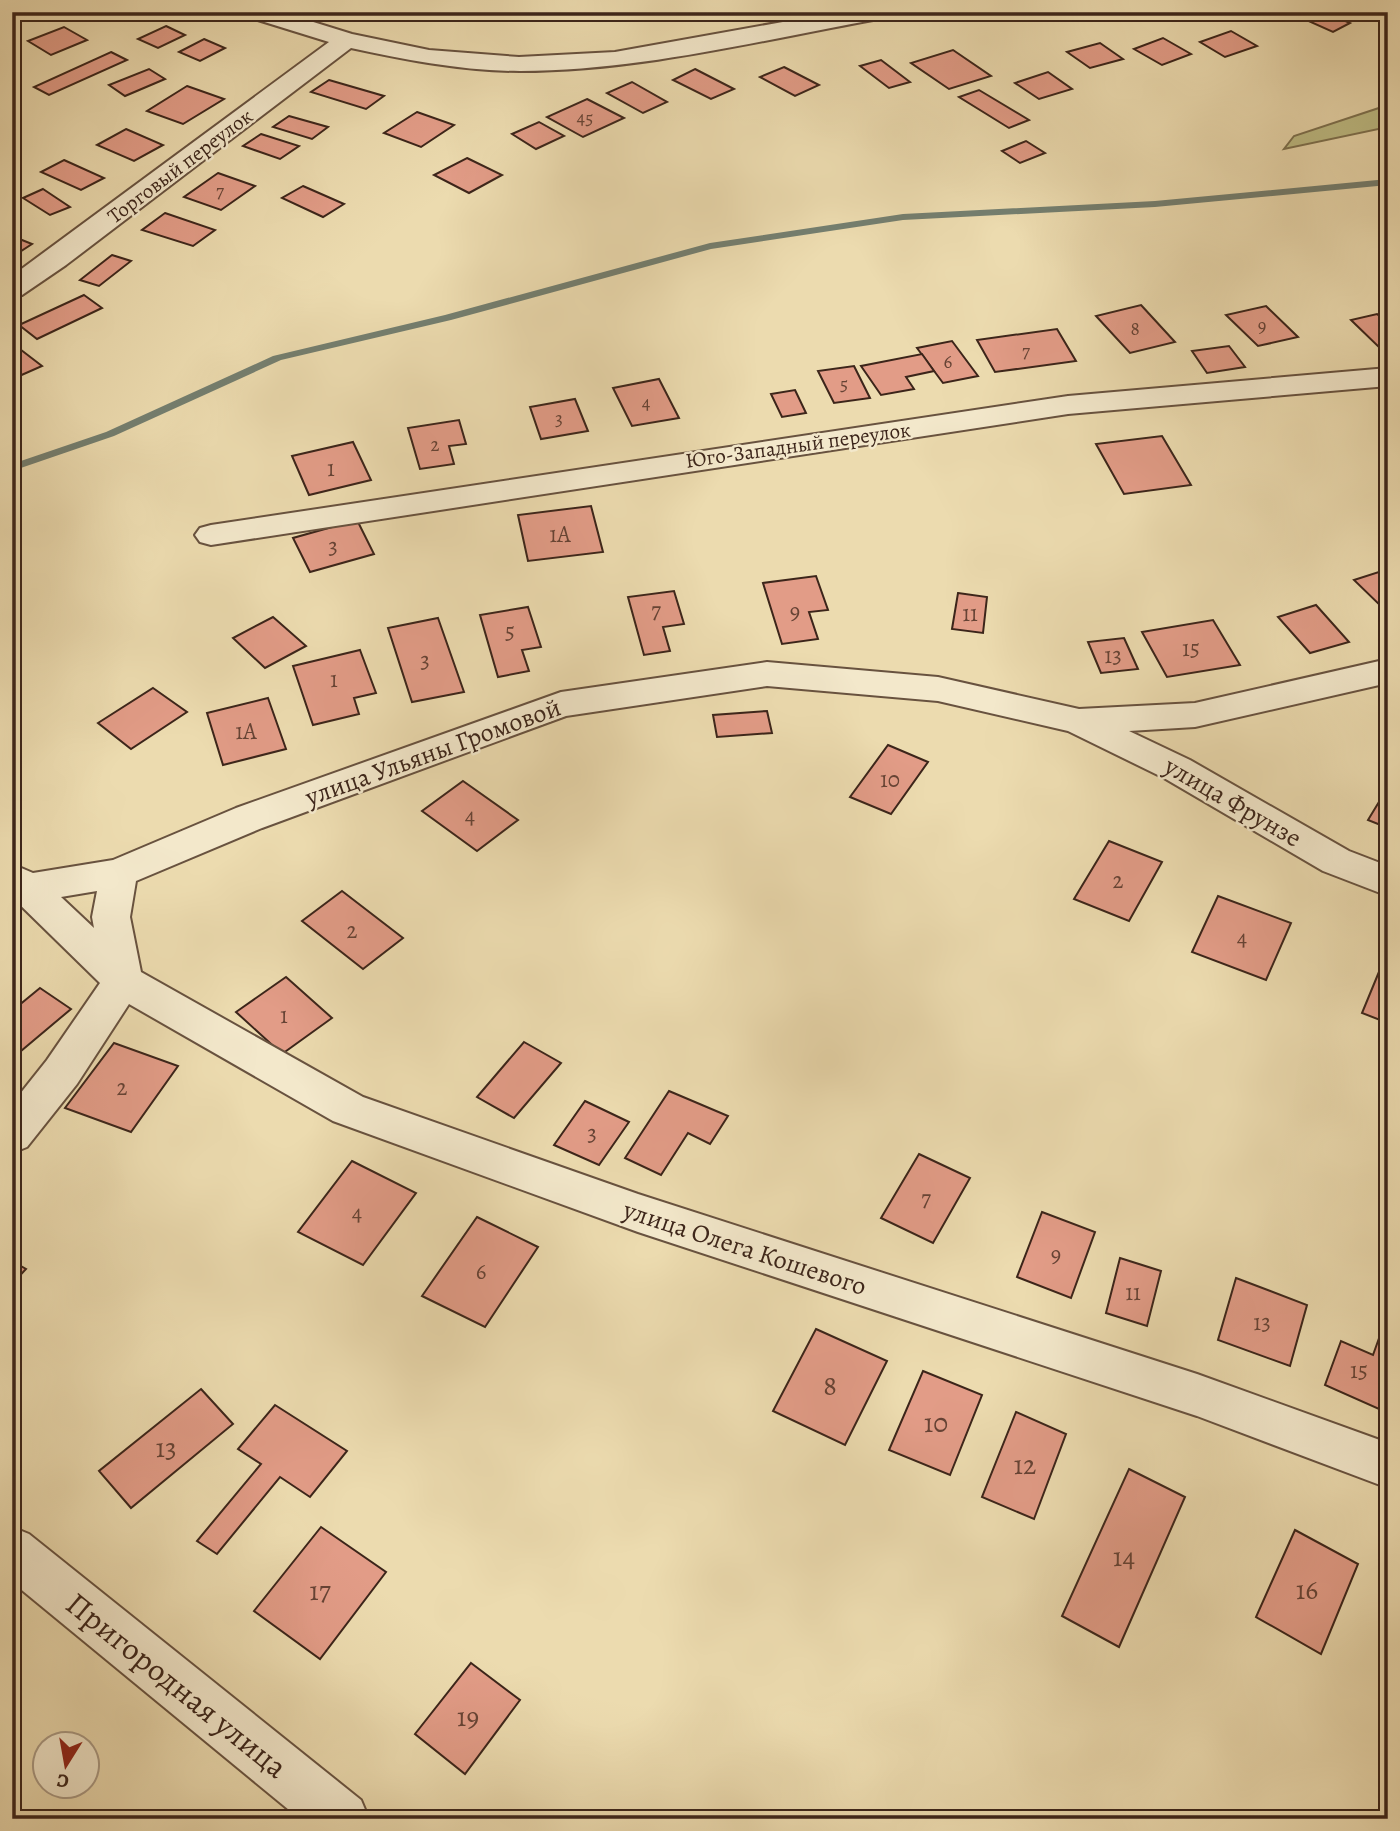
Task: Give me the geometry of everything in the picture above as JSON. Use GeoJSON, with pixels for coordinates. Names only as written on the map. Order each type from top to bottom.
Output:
{"type":"FeatureCollection","features":[{"type":"Feature","properties":{"kind":"street"},"geometry":{"type":"LineString","coordinates":[[256,12],[347,40],[429,57],[519,64],[615,59],[879,12]]}},
{"type":"Feature","properties":{"kind":"street","name":"Торговый переулок"},"geometry":{"type":"LineString","coordinates":[[12,289],[56,260],[347,40]]}},
{"type":"Feature","properties":{"kind":"street","name":"Юго-Западный переулок"},"geometry":{"type":"LineString","coordinates":[[211,535],[1068,405],[1388,377]]}},
{"type":"Feature","properties":{"kind":"street","name":"улица Ульяны Громовой"},"geometry":{"type":"LineString","coordinates":[[20,883],[119,873],[248,818],[561,704],[767,674],[938,689],[1079,721],[1195,715],[1388,671]]}},
{"type":"Feature","properties":{"kind":"street"},"geometry":{"type":"LineString","coordinates":[[1177,769],[1184,736],[1195,715]]}},
{"type":"Feature","properties":{"kind":"street","name":"улица Фрунзе"},"geometry":{"type":"LineString","coordinates":[[1079,721],[1177,769],[1336,861],[1388,882]]}},
{"type":"Feature","properties":{"kind":"street"},"geometry":{"type":"LineString","coordinates":[[12,1135],[62,1072],[123,981],[111,917],[119,873]]}},
{"type":"Feature","properties":{"kind":"street","name":"улица Олега Кошевого"},"geometry":{"type":"LineString","coordinates":[[20,883],[123,981],[348,1109],[638,1213],[1197,1395],[1388,1466]]}},
{"type":"Feature","properties":{"kind":"street","name":"Пригородная улица"},"geometry":{"type":"LineString","coordinates":[[12,1551],[342,1819]]}},
{"type":"Feature","properties":{"kind":"shaded area"},"geometry":{"type":"Polygon","coordinates":[[[1388,105],[1388,127],[1284,149],[1294,136],[1388,105]]]}},
{"type":"Feature","properties":{"kind":"building"},"geometry":{"type":"Polygon","coordinates":[[[1301,12],[1325,12],[1350,23],[1333,32],[1295,15],[1301,12]]]}},
{"type":"Feature","properties":{"kind":"building"},"geometry":{"type":"Polygon","coordinates":[[[166,26],[185,35],[158,48],[138,39],[166,26]]]}},
{"type":"Feature","properties":{"kind":"building"},"geometry":{"type":"Polygon","coordinates":[[[64,27],[87,40],[51,55],[28,41],[64,27]]]}},
{"type":"Feature","properties":{"kind":"building"},"geometry":{"type":"Polygon","coordinates":[[[1231,31],[1257,46],[1225,57],[1200,42],[1231,31]]]}},
{"type":"Feature","properties":{"kind":"building"},"geometry":{"type":"Polygon","coordinates":[[[1163,38],[1191,54],[1162,65],[1134,49],[1163,38]]]}},
{"type":"Feature","properties":{"kind":"building"},"geometry":{"type":"Polygon","coordinates":[[[204,39],[225,48],[200,61],[179,52],[204,39]]]}},
{"type":"Feature","properties":{"kind":"building"},"geometry":{"type":"Polygon","coordinates":[[[1100,43],[1123,59],[1090,68],[1067,52],[1100,43]]]}},
{"type":"Feature","properties":{"kind":"building"},"geometry":{"type":"Polygon","coordinates":[[[953,50],[991,76],[949,89],[911,63],[953,50]]]}},
{"type":"Feature","properties":{"kind":"building"},"geometry":{"type":"Polygon","coordinates":[[[111,52],[127,60],[49,95],[34,87],[111,52]]]}},
{"type":"Feature","properties":{"kind":"building"},"geometry":{"type":"Polygon","coordinates":[[[881,60],[910,82],[889,88],[860,66],[881,60]]]}},
{"type":"Feature","properties":{"kind":"building"},"geometry":{"type":"Polygon","coordinates":[[[784,67],[819,85],[795,96],[760,77],[784,67]]]}},
{"type":"Feature","properties":{"kind":"building"},"geometry":{"type":"Polygon","coordinates":[[[149,69],[165,79],[125,96],[109,85],[149,69]]]}},
{"type":"Feature","properties":{"kind":"building"},"geometry":{"type":"Polygon","coordinates":[[[695,69],[734,89],[711,99],[673,80],[695,69]]]}},
{"type":"Feature","properties":{"kind":"building"},"geometry":{"type":"Polygon","coordinates":[[[1048,72],[1072,89],[1039,99],[1015,83],[1048,72]]]}},
{"type":"Feature","properties":{"kind":"building"},"geometry":{"type":"Polygon","coordinates":[[[329,80],[384,96],[366,109],[311,92],[329,80]]]}},
{"type":"Feature","properties":{"kind":"building"},"geometry":{"type":"Polygon","coordinates":[[[632,82],[667,102],[643,113],[607,93],[632,82]]]}},
{"type":"Feature","properties":{"kind":"building"},"geometry":{"type":"Polygon","coordinates":[[[187,86],[224,99],[183,124],[147,111],[187,86]]]}},
{"type":"Feature","properties":{"kind":"building"},"geometry":{"type":"Polygon","coordinates":[[[979,90],[1029,120],[1009,128],[959,97],[979,90]]]}},
{"type":"Feature","properties":{"kind":"building"},"geometry":{"type":"Polygon","coordinates":[[[587,99],[624,118],[583,137],[547,117],[587,99]]]}},
{"type":"Feature","properties":{"kind":"building"},"geometry":{"type":"Polygon","coordinates":[[[417,112],[454,125],[421,147],[384,133],[417,112]]]}},
{"type":"Feature","properties":{"kind":"building"},"geometry":{"type":"Polygon","coordinates":[[[289,116],[328,127],[312,139],[273,127],[289,116]]]}},
{"type":"Feature","properties":{"kind":"building"},"geometry":{"type":"Polygon","coordinates":[[[539,122],[564,136],[536,149],[512,134],[539,122]]]}},
{"type":"Feature","properties":{"kind":"building"},"geometry":{"type":"Polygon","coordinates":[[[126,129],[163,145],[134,161],[97,145],[126,129]]]}},
{"type":"Feature","properties":{"kind":"building"},"geometry":{"type":"Polygon","coordinates":[[[261,134],[299,146],[280,159],[243,146],[261,134]]]}},
{"type":"Feature","properties":{"kind":"building"},"geometry":{"type":"Polygon","coordinates":[[[1026,141],[1045,153],[1020,163],[1002,151],[1026,141]]]}},
{"type":"Feature","properties":{"kind":"building"},"geometry":{"type":"Polygon","coordinates":[[[467,158],[502,175],[469,193],[434,175],[467,158]]]}},
{"type":"Feature","properties":{"kind":"building"},"geometry":{"type":"Polygon","coordinates":[[[64,160],[104,178],[81,190],[41,172],[64,160]]]}},
{"type":"Feature","properties":{"kind":"building"},"geometry":{"type":"Polygon","coordinates":[[[218,173],[255,186],[221,210],[184,197],[218,173]]]}},
{"type":"Feature","properties":{"kind":"building"},"geometry":{"type":"Polygon","coordinates":[[[303,186],[344,204],[323,217],[282,198],[303,186]]]}},
{"type":"Feature","properties":{"kind":"building"},"geometry":{"type":"Polygon","coordinates":[[[43,189],[70,207],[50,215],[23,198],[43,189]]]}},
{"type":"Feature","properties":{"kind":"building"},"geometry":{"type":"Polygon","coordinates":[[[165,213],[215,230],[193,246],[142,230],[165,213]]]}},
{"type":"Feature","properties":{"kind":"building"},"geometry":{"type":"Polygon","coordinates":[[[12,236],[32,244],[12,257],[12,236]]]}},
{"type":"Feature","properties":{"kind":"building"},"geometry":{"type":"Polygon","coordinates":[[[112,255],[131,261],[99,286],[80,280],[112,255]]]}},
{"type":"Feature","properties":{"kind":"building"},"geometry":{"type":"Polygon","coordinates":[[[84,295],[102,308],[37,339],[19,325],[84,295]]]}},
{"type":"Feature","properties":{"kind":"building"},"geometry":{"type":"Polygon","coordinates":[[[1141,305],[1175,342],[1130,353],[1096,316],[1141,305]]]}},
{"type":"Feature","properties":{"kind":"building"},"geometry":{"type":"Polygon","coordinates":[[[1266,306],[1298,337],[1258,346],[1226,315],[1266,306]]]}},
{"type":"Feature","properties":{"kind":"building"},"geometry":{"type":"Polygon","coordinates":[[[1377,314],[1388,323],[1388,351],[1384,352],[1351,320],[1377,314]]]}},
{"type":"Feature","properties":{"kind":"building"},"geometry":{"type":"Polygon","coordinates":[[[1057,329],[1076,361],[995,372],[977,340],[1057,329]]]}},
{"type":"Feature","properties":{"kind":"building"},"geometry":{"type":"Polygon","coordinates":[[[952,341],[978,376],[943,383],[917,348],[952,341]]]}},
{"type":"Feature","properties":{"kind":"building"},"geometry":{"type":"Polygon","coordinates":[[[12,343],[42,366],[17,377],[12,373],[12,343]]]}},
{"type":"Feature","properties":{"kind":"building"},"geometry":{"type":"Polygon","coordinates":[[[1229,346],[1245,367],[1207,373],[1192,351],[1229,346]]]}},
{"type":"Feature","properties":{"kind":"building"},"geometry":{"type":"Polygon","coordinates":[[[922,354],[934,371],[906,377],[914,389],[881,395],[861,366],[922,354]]]}},
{"type":"Feature","properties":{"kind":"building"},"geometry":{"type":"Polygon","coordinates":[[[854,366],[870,398],[834,403],[818,371],[854,366]]]}},
{"type":"Feature","properties":{"kind":"building"},"geometry":{"type":"Polygon","coordinates":[[[659,379],[679,418],[632,426],[613,388],[659,379]]]}},
{"type":"Feature","properties":{"kind":"building"},"geometry":{"type":"Polygon","coordinates":[[[795,390],[806,413],[782,417],[771,394],[795,390]]]}},
{"type":"Feature","properties":{"kind":"building"},"geometry":{"type":"Polygon","coordinates":[[[575,399],[588,431],[541,439],[530,407],[575,399]]]}},
{"type":"Feature","properties":{"kind":"building"},"geometry":{"type":"Polygon","coordinates":[[[459,420],[466,444],[449,446],[454,464],[420,469],[408,428],[459,420]]]}},
{"type":"Feature","properties":{"kind":"building"},"geometry":{"type":"Polygon","coordinates":[[[1162,436],[1191,485],[1124,494],[1096,444],[1162,436]]]}},
{"type":"Feature","properties":{"kind":"building"},"geometry":{"type":"Polygon","coordinates":[[[353,442],[371,480],[309,495],[292,456],[353,442]]]}},
{"type":"Feature","properties":{"kind":"building"},"geometry":{"type":"Polygon","coordinates":[[[591,506],[603,552],[528,561],[518,515],[591,506]]]}},
{"type":"Feature","properties":{"kind":"building"},"geometry":{"type":"Polygon","coordinates":[[[357,520],[374,554],[310,572],[293,538],[357,520]]]}},
{"type":"Feature","properties":{"kind":"building"},"geometry":{"type":"Polygon","coordinates":[[[1388,569],[1388,613],[1354,580],[1388,569]]]}},
{"type":"Feature","properties":{"kind":"building"},"geometry":{"type":"Polygon","coordinates":[[[816,576],[828,610],[809,612],[818,639],[782,644],[763,583],[816,576]]]}},
{"type":"Feature","properties":{"kind":"building"},"geometry":{"type":"Polygon","coordinates":[[[674,591],[684,624],[663,627],[670,651],[644,655],[628,597],[674,591]]]}},
{"type":"Feature","properties":{"kind":"building"},"geometry":{"type":"Polygon","coordinates":[[[958,593],[987,597],[983,633],[952,629],[958,593]]]}},
{"type":"Feature","properties":{"kind":"building"},"geometry":{"type":"Polygon","coordinates":[[[1316,605],[1349,642],[1310,653],[1278,617],[1316,605]]]}},
{"type":"Feature","properties":{"kind":"building"},"geometry":{"type":"Polygon","coordinates":[[[528,607],[541,647],[522,650],[529,671],[498,677],[480,615],[528,607]]]}},
{"type":"Feature","properties":{"kind":"building"},"geometry":{"type":"Polygon","coordinates":[[[273,617],[306,646],[265,668],[233,638],[273,617]]]}},
{"type":"Feature","properties":{"kind":"building"},"geometry":{"type":"Polygon","coordinates":[[[438,618],[464,692],[412,702],[388,628],[438,618]]]}},
{"type":"Feature","properties":{"kind":"building"},"geometry":{"type":"Polygon","coordinates":[[[1213,620],[1240,665],[1167,677],[1142,632],[1213,620]]]}},
{"type":"Feature","properties":{"kind":"building"},"geometry":{"type":"Polygon","coordinates":[[[1124,638],[1138,669],[1101,673],[1088,642],[1124,638]]]}},
{"type":"Feature","properties":{"kind":"building"},"geometry":{"type":"Polygon","coordinates":[[[360,650],[376,693],[354,698],[359,714],[313,725],[293,666],[360,650]]]}},
{"type":"Feature","properties":{"kind":"building"},"geometry":{"type":"Polygon","coordinates":[[[153,688],[187,712],[131,749],[98,723],[153,688]]]}},
{"type":"Feature","properties":{"kind":"building"},"geometry":{"type":"Polygon","coordinates":[[[268,698],[286,749],[223,765],[207,713],[268,698]]]}},
{"type":"Feature","properties":{"kind":"building"},"geometry":{"type":"Polygon","coordinates":[[[767,711],[772,733],[717,737],[713,715],[767,711]]]}},
{"type":"Feature","properties":{"kind":"building"},"geometry":{"type":"Polygon","coordinates":[[[888,745],[928,762],[891,814],[850,797],[888,745]]]}},
{"type":"Feature","properties":{"kind":"building"},"geometry":{"type":"Polygon","coordinates":[[[463,781],[518,820],[477,851],[422,811],[463,781]]]}},
{"type":"Feature","properties":{"kind":"building"},"geometry":{"type":"Polygon","coordinates":[[[1388,787],[1388,828],[1368,820],[1388,787]]]}},
{"type":"Feature","properties":{"kind":"building"},"geometry":{"type":"Polygon","coordinates":[[[1109,841],[1162,862],[1129,921],[1074,899],[1109,841]]]}},
{"type":"Feature","properties":{"kind":"building"},"geometry":{"type":"Polygon","coordinates":[[[342,891],[403,938],[363,969],[302,921],[342,891]]]}},
{"type":"Feature","properties":{"kind":"building"},"geometry":{"type":"Polygon","coordinates":[[[1218,896],[1291,923],[1266,980],[1192,952],[1218,896]]]}},
{"type":"Feature","properties":{"kind":"building"},"geometry":{"type":"Polygon","coordinates":[[[1388,950],[1388,1023],[1362,1013],[1388,950]]]}},
{"type":"Feature","properties":{"kind":"building"},"geometry":{"type":"Polygon","coordinates":[[[286,977],[332,1018],[282,1054],[236,1012],[286,977]]]}},
{"type":"Feature","properties":{"kind":"building"},"geometry":{"type":"Polygon","coordinates":[[[40,988],[71,1009],[21,1051],[12,1046],[12,1011],[40,988]]]}},
{"type":"Feature","properties":{"kind":"building"},"geometry":{"type":"Polygon","coordinates":[[[524,1042],[561,1063],[514,1118],[477,1097],[524,1042]]]}},
{"type":"Feature","properties":{"kind":"building"},"geometry":{"type":"Polygon","coordinates":[[[114,1043],[178,1066],[131,1132],[65,1108],[114,1043]]]}},
{"type":"Feature","properties":{"kind":"building"},"geometry":{"type":"Polygon","coordinates":[[[669,1091],[728,1116],[710,1144],[688,1133],[661,1175],[625,1158],[669,1091]]]}},
{"type":"Feature","properties":{"kind":"building"},"geometry":{"type":"Polygon","coordinates":[[[585,1101],[629,1122],[599,1165],[554,1145],[585,1101]]]}},
{"type":"Feature","properties":{"kind":"building"},"geometry":{"type":"Polygon","coordinates":[[[919,1154],[970,1178],[933,1243],[881,1218],[919,1154]]]}},
{"type":"Feature","properties":{"kind":"building"},"geometry":{"type":"Polygon","coordinates":[[[352,1161],[416,1193],[363,1265],[298,1232],[352,1161]]]}},
{"type":"Feature","properties":{"kind":"building"},"geometry":{"type":"Polygon","coordinates":[[[1042,1212],[1095,1232],[1071,1298],[1017,1277],[1042,1212]]]}},
{"type":"Feature","properties":{"kind":"building"},"geometry":{"type":"Polygon","coordinates":[[[477,1217],[538,1247],[485,1327],[422,1296],[477,1217]]]}},
{"type":"Feature","properties":{"kind":"building"},"geometry":{"type":"Polygon","coordinates":[[[1120,1258],[1161,1271],[1147,1326],[1106,1313],[1120,1258]]]}},
{"type":"Feature","properties":{"kind":"building"},"geometry":{"type":"Polygon","coordinates":[[[12,1261],[26,1269],[12,1284],[12,1261]]]}},
{"type":"Feature","properties":{"kind":"building"},"geometry":{"type":"Polygon","coordinates":[[[1236,1278],[1307,1305],[1290,1366],[1218,1340],[1236,1278]]]}},
{"type":"Feature","properties":{"kind":"building"},"geometry":{"type":"Polygon","coordinates":[[[1388,1313],[1388,1413],[1325,1385],[1341,1341],[1373,1355],[1388,1313]]]}},
{"type":"Feature","properties":{"kind":"building"},"geometry":{"type":"Polygon","coordinates":[[[816,1329],[887,1361],[845,1445],[773,1411],[816,1329]]]}},
{"type":"Feature","properties":{"kind":"building"},"geometry":{"type":"Polygon","coordinates":[[[923,1371],[982,1395],[950,1475],[889,1450],[923,1371]]]}},
{"type":"Feature","properties":{"kind":"building"},"geometry":{"type":"Polygon","coordinates":[[[201,1389],[233,1424],[131,1508],[99,1471],[201,1389]]]}},
{"type":"Feature","properties":{"kind":"building"},"geometry":{"type":"Polygon","coordinates":[[[275,1405],[347,1451],[310,1497],[280,1477],[217,1554],[197,1541],[261,1464],[238,1449],[275,1405]]]}},
{"type":"Feature","properties":{"kind":"building"},"geometry":{"type":"Polygon","coordinates":[[[1016,1412],[1066,1434],[1034,1519],[982,1497],[1016,1412]]]}},
{"type":"Feature","properties":{"kind":"building"},"geometry":{"type":"Polygon","coordinates":[[[1129,1469],[1185,1497],[1119,1647],[1062,1616],[1129,1469]]]}},
{"type":"Feature","properties":{"kind":"building"},"geometry":{"type":"Polygon","coordinates":[[[321,1527],[386,1572],[320,1659],[254,1611],[321,1527]]]}},
{"type":"Feature","properties":{"kind":"building"},"geometry":{"type":"Polygon","coordinates":[[[1295,1530],[1358,1564],[1321,1654],[1256,1617],[1295,1530]]]}},
{"type":"Feature","properties":{"kind":"building"},"geometry":{"type":"Polygon","coordinates":[[[471,1663],[520,1700],[465,1774],[415,1734],[471,1663]]]}},
{"type":"Feature","properties":{"kind":"waterway"},"geometry":{"type":"LineString","coordinates":[[12,468],[110,434],[277,358],[447,318],[710,246],[903,217],[1155,204],[1388,182]]}}]}
